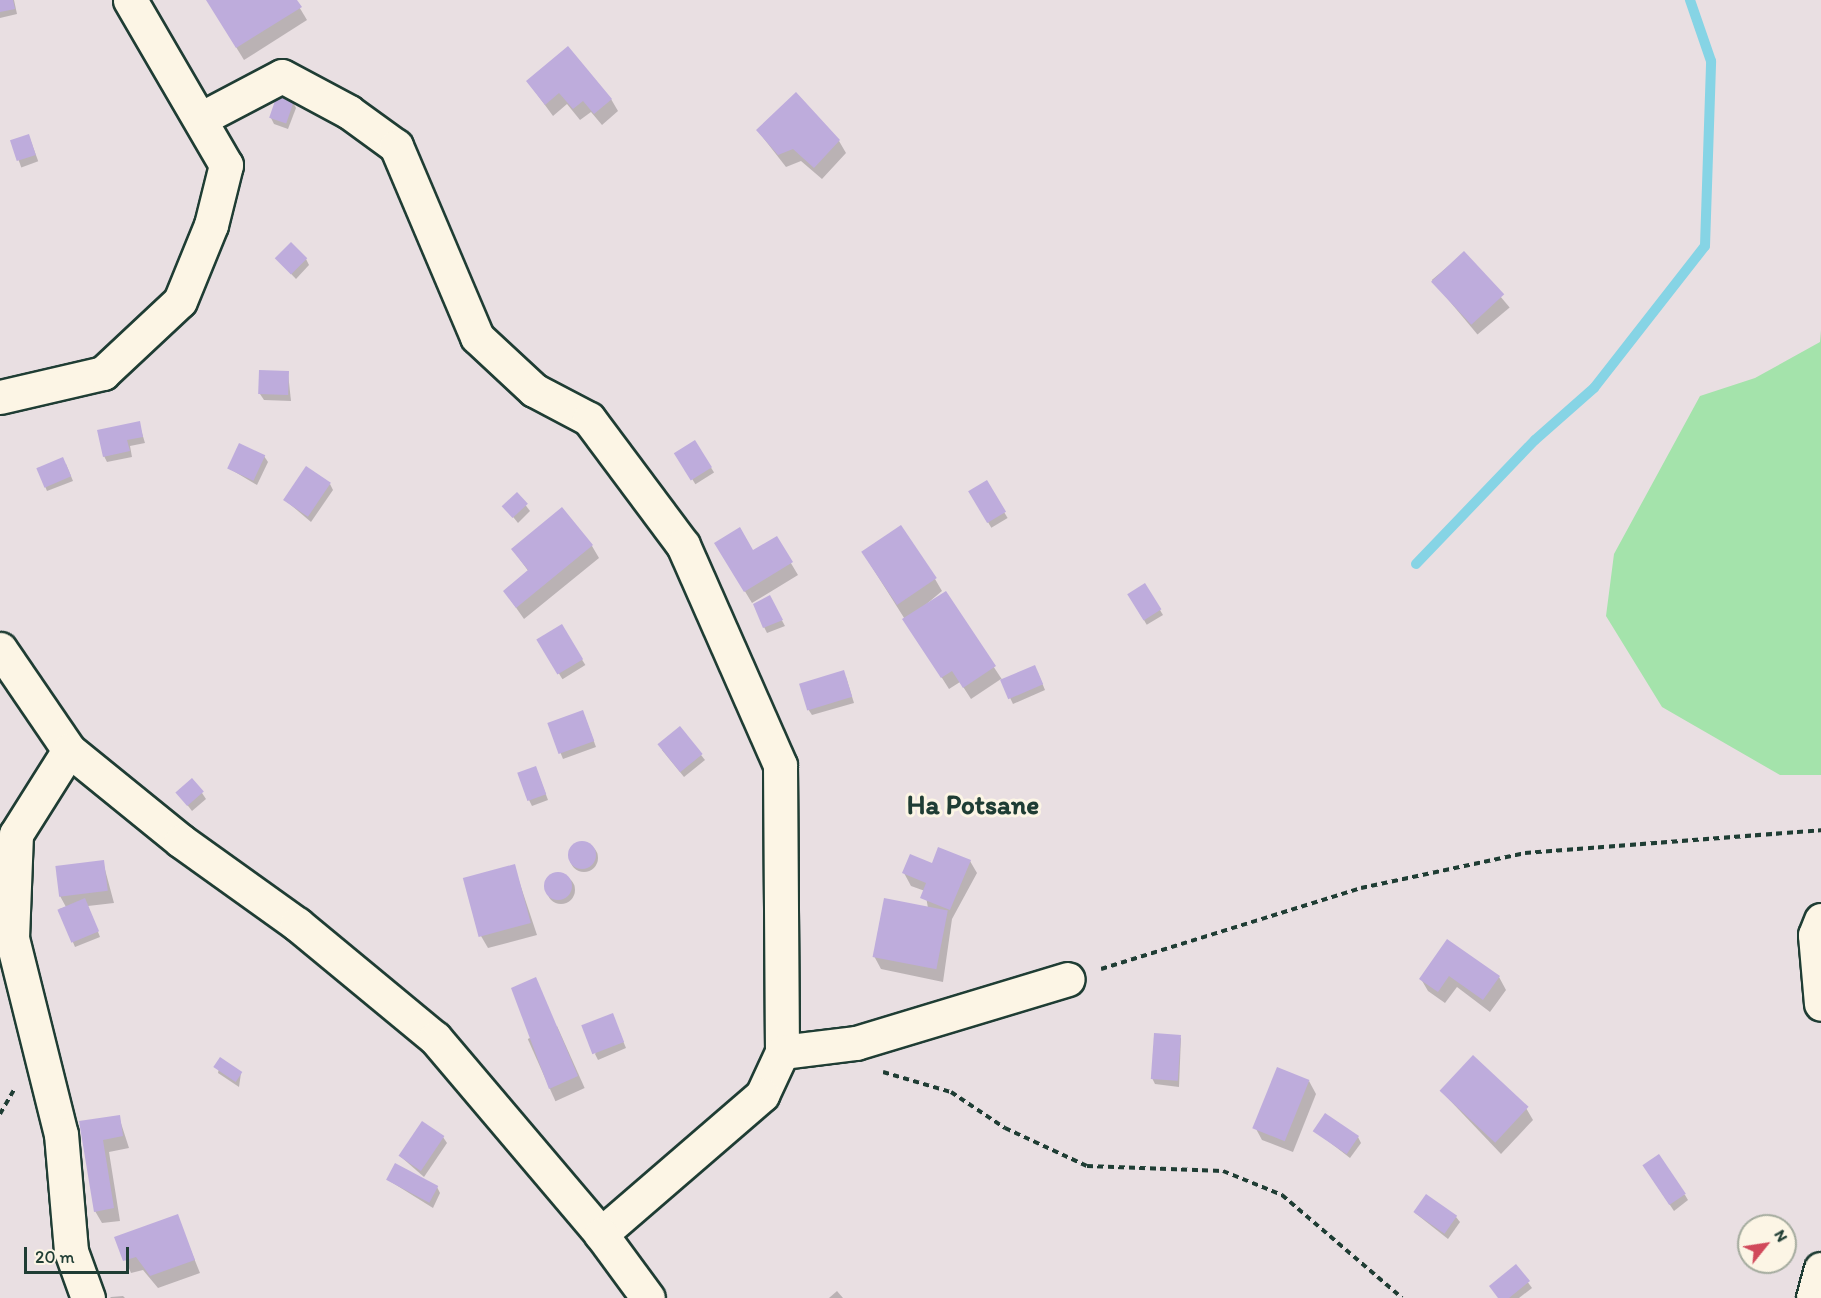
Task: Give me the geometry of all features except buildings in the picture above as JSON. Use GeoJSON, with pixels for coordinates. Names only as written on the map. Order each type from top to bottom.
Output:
{"type":"FeatureCollection","features":[{"type":"Feature","properties":{"kind":"street"},"geometry":{"type":"LineString","coordinates":[[0,397],[103,373],[180,301],[211,225],[226,165],[202,118],[130,0]]}},
{"type":"Feature","properties":{"kind":"street"},"geometry":{"type":"LineString","coordinates":[[202,118],[282,76],[349,112],[396,146],[477,337],[534,390],[589,419],[683,545],[780,765],[782,1052],[762,1095],[601,1234]]}},
{"type":"Feature","properties":{"kind":"street"},"geometry":{"type":"LineString","coordinates":[[0,650],[69,750],[181,841],[297,924],[435,1038],[601,1234],[648,1298]]}},
{"type":"Feature","properties":{"kind":"street"},"geometry":{"type":"LineString","coordinates":[[69,750],[16,834],[12,938],[61,1134],[71,1251],[88,1298]]}},
{"type":"Feature","properties":{"kind":"street"},"geometry":{"type":"LineString","coordinates":[[1821,920],[1815,935],[1821,1004]]}},
{"type":"Feature","properties":{"kind":"street"},"geometry":{"type":"LineString","coordinates":[[782,1052],[856,1043],[1068,979]]}},
{"type":"Feature","properties":{"kind":"street"},"geometry":{"type":"LineString","coordinates":[[1813,1298],[1821,1269]]}},
{"type":"Feature","properties":{"kind":"path"},"geometry":{"type":"LineString","coordinates":[[1068,979],[1361,888],[1526,853],[1821,830]]}},
{"type":"Feature","properties":{"kind":"path"},"geometry":{"type":"LineString","coordinates":[[856,1043],[882,1072],[951,1092],[1005,1128],[1087,1166],[1223,1171],[1282,1195],[1402,1298]]}},
{"type":"Feature","properties":{"kind":"green space"},"geometry":{"type":"Polygon","coordinates":[[[1821,330],[1821,775],[1780,775],[1662,707],[1606,616],[1614,554],[1700,396],[1755,378],[1820,342],[1821,330]]]}},
{"type":"Feature","properties":{"kind":"waterway"},"geometry":{"type":"LineString","coordinates":[[1416,564],[1535,440],[1594,388],[1705,246],[1711,61],[1690,0]]}},
{"type":"Feature","properties":{"kind":"district","name":"Ha Potsane"},"geometry":{"type":"Point","coordinates":[973,805]}}]}
